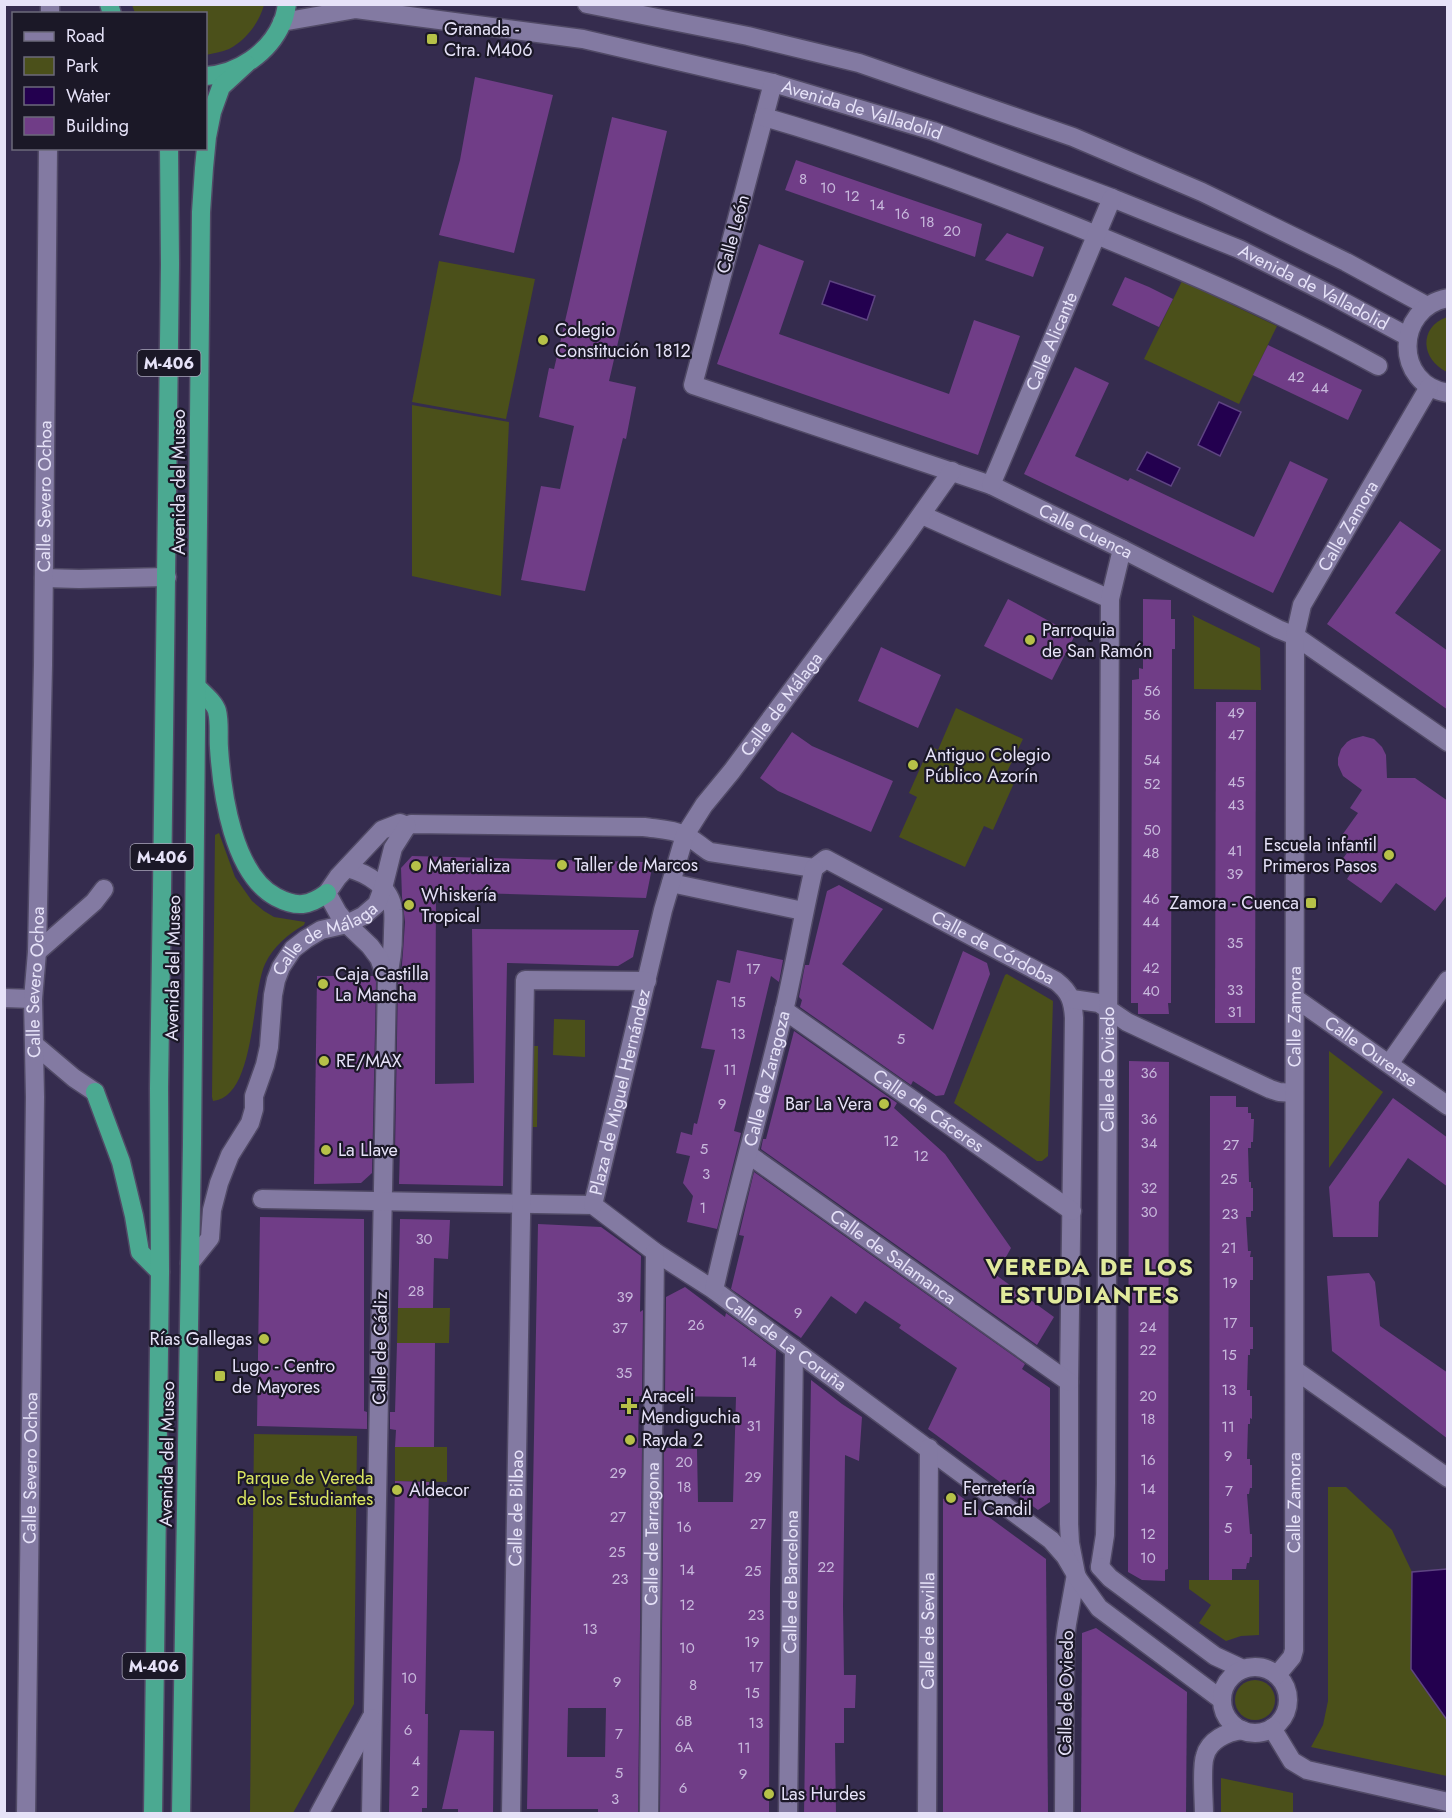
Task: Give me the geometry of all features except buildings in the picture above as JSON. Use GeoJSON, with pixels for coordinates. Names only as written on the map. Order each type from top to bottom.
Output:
{"type":"FeatureCollection","features":[{"type":"Feature","properties":{"kind":"highway","name":"M-406"},"geometry":{"type":"LineString","coordinates":[[207,76],[219,75],[246,64],[268,46],[282,22],[287,4]]}},
{"type":"Feature","properties":{"kind":"highway","name":"Avenida del Museo"},"geometry":{"type":"LineString","coordinates":[[207,137],[212,112],[221,87],[246,64]]}},
{"type":"Feature","properties":{"kind":"highway","name":"Avenida del Museo"},"geometry":{"type":"LineString","coordinates":[[153,1814],[160,1272],[159,1088],[167,577],[169,150]]}},
{"type":"Feature","properties":{"kind":"highway","name":"Avenida del Museo"},"geometry":{"type":"LineString","coordinates":[[181,1814],[190,1263],[201,212],[206,150]]}},
{"type":"Feature","properties":{"kind":"highway"},"geometry":{"type":"LineString","coordinates":[[197,687],[217,710],[219,750],[227,802],[236,842],[246,866],[264,889],[290,903],[309,904],[327,893]]}},
{"type":"Feature","properties":{"kind":"highway"},"geometry":{"type":"LineString","coordinates":[[95,1092],[123,1171],[140,1252],[160,1272]]}},
{"type":"Feature","properties":{"kind":"street","name":"Avenida de Valladolid"},"geometry":{"type":"LineString","coordinates":[[587,4],[748,36],[859,63],[1062,133],[1202,192],[1346,262],[1427,306]]}},
{"type":"Feature","properties":{"kind":"street","name":"Avenida de Valladolid"},"geometry":{"type":"LineString","coordinates":[[282,22],[356,9],[583,39],[773,83],[933,131],[1112,198],[1239,249],[1407,336]]}},
{"type":"Feature","properties":{"kind":"street","name":"Calle León"},"geometry":{"type":"LineString","coordinates":[[693,385],[773,83]]}},
{"type":"Feature","properties":{"kind":"street"},"geometry":{"type":"LineString","coordinates":[[764,117],[833,137],[1035,209],[1285,317],[1378,366]]}},
{"type":"Feature","properties":{"kind":"street","name":"Calle Severo Ochoa"},"geometry":{"type":"LineString","coordinates":[[26,1814],[33,999],[37,952],[44,578],[48,150]]}},
{"type":"Feature","properties":{"kind":"street","name":"Calle Alicante"},"geometry":{"type":"LineString","coordinates":[[990,485],[1112,198]]}},
{"type":"Feature","properties":{"kind":"street"},"geometry":{"type":"LineString","coordinates":[[1448,298],[1427,306],[1418,314],[1407,336],[1410,365],[1418,378],[1429,387],[1448,393]]}},
{"type":"Feature","properties":{"kind":"street","name":"Calle Cuenca"},"geometry":{"type":"LineString","coordinates":[[693,385],[990,485],[1295,636],[1448,742]]}},
{"type":"Feature","properties":{"kind":"street","name":"Calle Zamora"},"geometry":{"type":"LineString","coordinates":[[1277,1675],[1292,1657],[1294,1650],[1295,636],[1302,605],[1429,387]]}},
{"type":"Feature","properties":{"kind":"street","name":"Calle de Málaga"},"geometry":{"type":"LineString","coordinates":[[190,1263],[210,1238],[212,1210],[219,1183],[230,1155],[250,1123],[254,1109],[254,1096],[267,1057],[276,981],[285,959],[306,939],[330,927],[346,924],[363,916],[377,904],[393,848],[407,826],[411,824],[644,827],[686,835],[704,806],[922,515],[952,471]]}},
{"type":"Feature","properties":{"kind":"street"},"geometry":{"type":"LineString","coordinates":[[922,515],[1110,599]]}},
{"type":"Feature","properties":{"kind":"street","name":"Calle de Oviedo"},"geometry":{"type":"LineString","coordinates":[[1100,1567],[1106,1535],[1110,599],[1122,549]]}},
{"type":"Feature","properties":{"kind":"street"},"geometry":{"type":"LineString","coordinates":[[44,578],[167,577]]}},
{"type":"Feature","properties":{"kind":"street","name":"Calle de Málaga"},"geometry":{"type":"LineString","coordinates":[[327,893],[382,830],[400,823],[407,826]]}},
{"type":"Feature","properties":{"kind":"street","name":"Calle de Córdoba"},"geometry":{"type":"LineString","coordinates":[[686,835],[697,845],[710,852],[814,868],[826,859],[1056,981],[1063,986],[1072,999],[1099,1004],[1127,1022],[1270,1089],[1294,1093]]}},
{"type":"Feature","properties":{"kind":"street","name":"Plaza de Miguel Hernández"},"geometry":{"type":"LineString","coordinates":[[593,1205],[671,883],[686,835]]}},
{"type":"Feature","properties":{"kind":"street"},"geometry":{"type":"LineString","coordinates":[[347,868],[372,878],[383,888]]}},
{"type":"Feature","properties":{"kind":"street","name":"Calle de Zaragoza"},"geometry":{"type":"LineString","coordinates":[[714,1290],[784,1010],[803,911],[814,868]]}},
{"type":"Feature","properties":{"kind":"street"},"geometry":{"type":"LineString","coordinates":[[671,883],[803,911]]}},
{"type":"Feature","properties":{"kind":"street","name":"Calle de Cádiz"},"geometry":{"type":"LineString","coordinates":[[371,1814],[387,980],[392,958],[393,908],[383,888]]}},
{"type":"Feature","properties":{"kind":"street"},"geometry":{"type":"LineString","coordinates":[[37,952],[94,902],[104,889]]}},
{"type":"Feature","properties":{"kind":"street"},"geometry":{"type":"LineString","coordinates":[[327,893],[346,924]]}},
{"type":"Feature","properties":{"kind":"street","name":"Calle de Cádiz"},"geometry":{"type":"LineString","coordinates":[[346,924],[370,946],[379,958],[387,980]]}},
{"type":"Feature","properties":{"kind":"street","name":"Plaza de Miguel Hernández"},"geometry":{"type":"LineString","coordinates":[[521,1203],[525,980],[647,981]]}},
{"type":"Feature","properties":{"kind":"street"},"geometry":{"type":"LineString","coordinates":[[1389,1064],[1448,980]]}},
{"type":"Feature","properties":{"kind":"street"},"geometry":{"type":"LineString","coordinates":[[4,998],[33,999]]}},
{"type":"Feature","properties":{"kind":"street","name":"Calle Ourense"},"geometry":{"type":"LineString","coordinates":[[1295,998],[1448,1106]]}},
{"type":"Feature","properties":{"kind":"street","name":"Calle de Oviedo"},"geometry":{"type":"LineString","coordinates":[[1064,1814],[1065,1639],[1076,1584],[1069,1534],[1074,1018],[1072,999]]}},
{"type":"Feature","properties":{"kind":"street","name":"Calle de Cáceres"},"geometry":{"type":"LineString","coordinates":[[784,1010],[1072,1211]]}},
{"type":"Feature","properties":{"kind":"street"},"geometry":{"type":"LineString","coordinates":[[34,1045],[95,1092]]}},
{"type":"Feature","properties":{"kind":"street","name":"Calle de Salamanca"},"geometry":{"type":"LineString","coordinates":[[748,1154],[1069,1382]]}},
{"type":"Feature","properties":{"kind":"street"},"geometry":{"type":"LineString","coordinates":[[262,1199],[593,1205]]}},
{"type":"Feature","properties":{"kind":"street","name":"Calle de Bilbao"},"geometry":{"type":"LineString","coordinates":[[511,1814],[521,1203]]}},
{"type":"Feature","properties":{"kind":"street","name":"Calle de La Coruña"},"geometry":{"type":"LineString","coordinates":[[593,1205],[655,1252],[714,1290],[1051,1540],[1065,1556],[1087,1593],[1099,1608],[1222,1700]]}},
{"type":"Feature","properties":{"kind":"street","name":"Calle de Tarragona"},"geometry":{"type":"LineString","coordinates":[[649,1814],[655,1252]]}},
{"type":"Feature","properties":{"kind":"street","name":"Calle de Barcelona"},"geometry":{"type":"LineString","coordinates":[[788,1814],[794,1349]]}},
{"type":"Feature","properties":{"kind":"street"},"geometry":{"type":"LineString","coordinates":[[1295,1370],[1448,1478]]}},
{"type":"Feature","properties":{"kind":"street","name":"Calle de Sevilla"},"geometry":{"type":"LineString","coordinates":[[927,1814],[929,1448]]}},
{"type":"Feature","properties":{"kind":"street"},"geometry":{"type":"LineString","coordinates":[[1076,1574],[1100,1567],[1110,1578],[1215,1656],[1243,1669]]}},
{"type":"Feature","properties":{"kind":"street"},"geometry":{"type":"LineString","coordinates":[[1257,1667],[1277,1675],[1286,1687],[1288,1704],[1283,1719],[1272,1728],[1257,1733],[1242,1730],[1230,1721],[1222,1700],[1230,1678],[1243,1669],[1257,1667]]}},
{"type":"Feature","properties":{"kind":"street","name":"Calle de Cádiz"},"geometry":{"type":"LineString","coordinates":[[319,1814],[372,1716]]}},
{"type":"Feature","properties":{"kind":"street"},"geometry":{"type":"LineString","coordinates":[[1272,1728],[1292,1761],[1307,1770],[1448,1802]]}},
{"type":"Feature","properties":{"kind":"street"},"geometry":{"type":"LineString","coordinates":[[1204,1814],[1205,1755],[1210,1746],[1219,1738],[1242,1730]]}},
{"type":"Feature","properties":{"kind":"green space"},"geometry":{"type":"Polygon","coordinates":[[[132,4],[264,5],[255,24],[241,41],[229,49],[207,55],[207,12],[135,12],[132,4]]]}},
{"type":"Feature","properties":{"kind":"green space"},"geometry":{"type":"Polygon","coordinates":[[[439,261],[535,279],[506,419],[412,402],[439,261]]]}},
{"type":"Feature","properties":{"kind":"green space"},"geometry":{"type":"Polygon","coordinates":[[[1182,281],[1277,326],[1239,404],[1144,359],[1182,281]]]}},
{"type":"Feature","properties":{"kind":"green space"},"geometry":{"type":"Polygon","coordinates":[[[1448,317],[1447,372],[1432,360],[1426,344],[1431,328],[1448,317]]]}},
{"type":"Feature","properties":{"kind":"green space"},"geometry":{"type":"Polygon","coordinates":[[[412,405],[509,422],[501,596],[412,576],[412,405]]]}},
{"type":"Feature","properties":{"kind":"green space"},"geometry":{"type":"Polygon","coordinates":[[[1192,615],[1260,648],[1261,690],[1194,689],[1194,618],[1192,615]]]}},
{"type":"Feature","properties":{"kind":"green space"},"geometry":{"type":"Polygon","coordinates":[[[956,708],[1023,739],[1004,778],[1014,783],[993,830],[984,826],[965,867],[899,837],[917,797],[909,793],[930,746],[938,750],[956,708]]]}},
{"type":"Feature","properties":{"kind":"green space"},"geometry":{"type":"Polygon","coordinates":[[[219,833],[235,877],[252,901],[274,917],[305,922],[287,937],[268,958],[261,978],[245,1064],[237,1082],[227,1095],[213,1101],[215,835],[219,833]]]}},
{"type":"Feature","properties":{"kind":"green space"},"geometry":{"type":"Polygon","coordinates":[[[1007,974],[1053,1001],[1048,1156],[1042,1161],[1037,1161],[954,1103],[1007,974]]]}},
{"type":"Feature","properties":{"kind":"green space"},"geometry":{"type":"Polygon","coordinates":[[[554,1019],[585,1020],[585,1057],[553,1055],[554,1019]]]}},
{"type":"Feature","properties":{"kind":"green space"},"geometry":{"type":"Polygon","coordinates":[[[530,1046],[538,1046],[537,1127],[528,1127],[530,1046]]]}},
{"type":"Feature","properties":{"kind":"green space"},"geometry":{"type":"Polygon","coordinates":[[[1329,1051],[1383,1092],[1329,1168],[1329,1051]]]}},
{"type":"Feature","properties":{"kind":"green space"},"geometry":{"type":"Polygon","coordinates":[[[398,1308],[450,1308],[449,1343],[397,1343],[398,1308]]]}},
{"type":"Feature","properties":{"kind":"green space","name":"Parque de Vereda de los Estudiantes"},"geometry":{"type":"Polygon","coordinates":[[[254,1434],[357,1436],[354,1704],[293,1813],[250,1813],[254,1434]]]}},
{"type":"Feature","properties":{"kind":"green space"},"geometry":{"type":"Polygon","coordinates":[[[395,1447],[447,1447],[447,1482],[395,1481],[395,1447]]]}},
{"type":"Feature","properties":{"kind":"green space"},"geometry":{"type":"Polygon","coordinates":[[[1328,1487],[1346,1487],[1392,1530],[1412,1572],[1411,1669],[1447,1720],[1447,1776],[1311,1747],[1323,1725],[1328,1701],[1328,1487]]]}},
{"type":"Feature","properties":{"kind":"green space"},"geometry":{"type":"Polygon","coordinates":[[[1189,1580],[1259,1580],[1259,1635],[1241,1636],[1226,1641],[1199,1623],[1211,1605],[1189,1589],[1189,1580]]]}},
{"type":"Feature","properties":{"kind":"green space"},"geometry":{"type":"Polygon","coordinates":[[[1255,1680],[1263,1681],[1269,1686],[1274,1692],[1274,1708],[1269,1714],[1263,1719],[1255,1720],[1247,1719],[1241,1714],[1236,1708],[1235,1700],[1236,1692],[1241,1686],[1247,1681],[1255,1680]]]}},
{"type":"Feature","properties":{"kind":"green space"},"geometry":{"type":"Polygon","coordinates":[[[1221,1778],[1293,1793],[1293,1813],[1221,1813],[1221,1778]]]}},
{"type":"Feature","properties":{"kind":"water"},"geometry":{"type":"Polygon","coordinates":[[[830,281],[875,296],[867,320],[822,304],[830,281]]]}},
{"type":"Feature","properties":{"kind":"water"},"geometry":{"type":"Polygon","coordinates":[[[1219,402],[1241,412],[1220,456],[1198,445],[1219,402]]]}},
{"type":"Feature","properties":{"kind":"water"},"geometry":{"type":"Polygon","coordinates":[[[1147,452],[1180,468],[1171,486],[1137,470],[1147,452]]]}},
{"type":"Feature","properties":{"kind":"water"},"geometry":{"type":"Polygon","coordinates":[[[1448,1569],[1447,1720],[1411,1669],[1412,1572],[1448,1569]]]}},
{"type":"Feature","properties":{"kind":"place","name":"Granada - Ctra. M406"},"geometry":{"type":"Point","coordinates":[432,39]}},
{"type":"Feature","properties":{"kind":"place","name":"Colegio Constitución 1812"},"geometry":{"type":"Point","coordinates":[543,340]}},
{"type":"Feature","properties":{"kind":"place","name":"Parroquia de San Ramón"},"geometry":{"type":"Point","coordinates":[1030,640]}},
{"type":"Feature","properties":{"kind":"place","name":"Antiguo Colegio Público Azorín"},"geometry":{"type":"Point","coordinates":[913,765]}},
{"type":"Feature","properties":{"kind":"place","name":"Escuela infantil Primeros Pasos"},"geometry":{"type":"Point","coordinates":[1389,855]}},
{"type":"Feature","properties":{"kind":"place","name":"Taller de Marcos"},"geometry":{"type":"Point","coordinates":[562,865]}},
{"type":"Feature","properties":{"kind":"place","name":"Materializa"},"geometry":{"type":"Point","coordinates":[416,866]}},
{"type":"Feature","properties":{"kind":"place","name":"Zamora - Cuenca"},"geometry":{"type":"Point","coordinates":[1311,903]}},
{"type":"Feature","properties":{"kind":"place","name":"Whiskería Tropical"},"geometry":{"type":"Point","coordinates":[409,905]}},
{"type":"Feature","properties":{"kind":"place","name":"Caja Castilla La Mancha"},"geometry":{"type":"Point","coordinates":[323,984]}},
{"type":"Feature","properties":{"kind":"place","name":"RE/MAX"},"geometry":{"type":"Point","coordinates":[324,1061]}},
{"type":"Feature","properties":{"kind":"place","name":"Bar La Vera"},"geometry":{"type":"Point","coordinates":[884,1104]}},
{"type":"Feature","properties":{"kind":"place","name":"La Llave"},"geometry":{"type":"Point","coordinates":[326,1150]}},
{"type":"Feature","properties":{"kind":"place","name":"Rías Gallegas"},"geometry":{"type":"Point","coordinates":[264,1339]}},
{"type":"Feature","properties":{"kind":"place","name":"Lugo - Centro de Mayores"},"geometry":{"type":"Point","coordinates":[220,1376]}},
{"type":"Feature","properties":{"kind":"place","name":"Araceli Mendiguchia"},"geometry":{"type":"Point","coordinates":[629,1406]}},
{"type":"Feature","properties":{"kind":"place","name":"Rayda 2"},"geometry":{"type":"Point","coordinates":[630,1440]}},
{"type":"Feature","properties":{"kind":"place","name":"Aldecor"},"geometry":{"type":"Point","coordinates":[397,1490]}},
{"type":"Feature","properties":{"kind":"place","name":"Ferretería El Candil"},"geometry":{"type":"Point","coordinates":[951,1498]}},
{"type":"Feature","properties":{"kind":"place","name":"Las Hurdes"},"geometry":{"type":"Point","coordinates":[769,1794]}},
{"type":"Feature","properties":{"kind":"district","name":"VEREDA DE LOS ESTUDIANTES"},"geometry":{"type":"Point","coordinates":[1090,1281]}}]}
